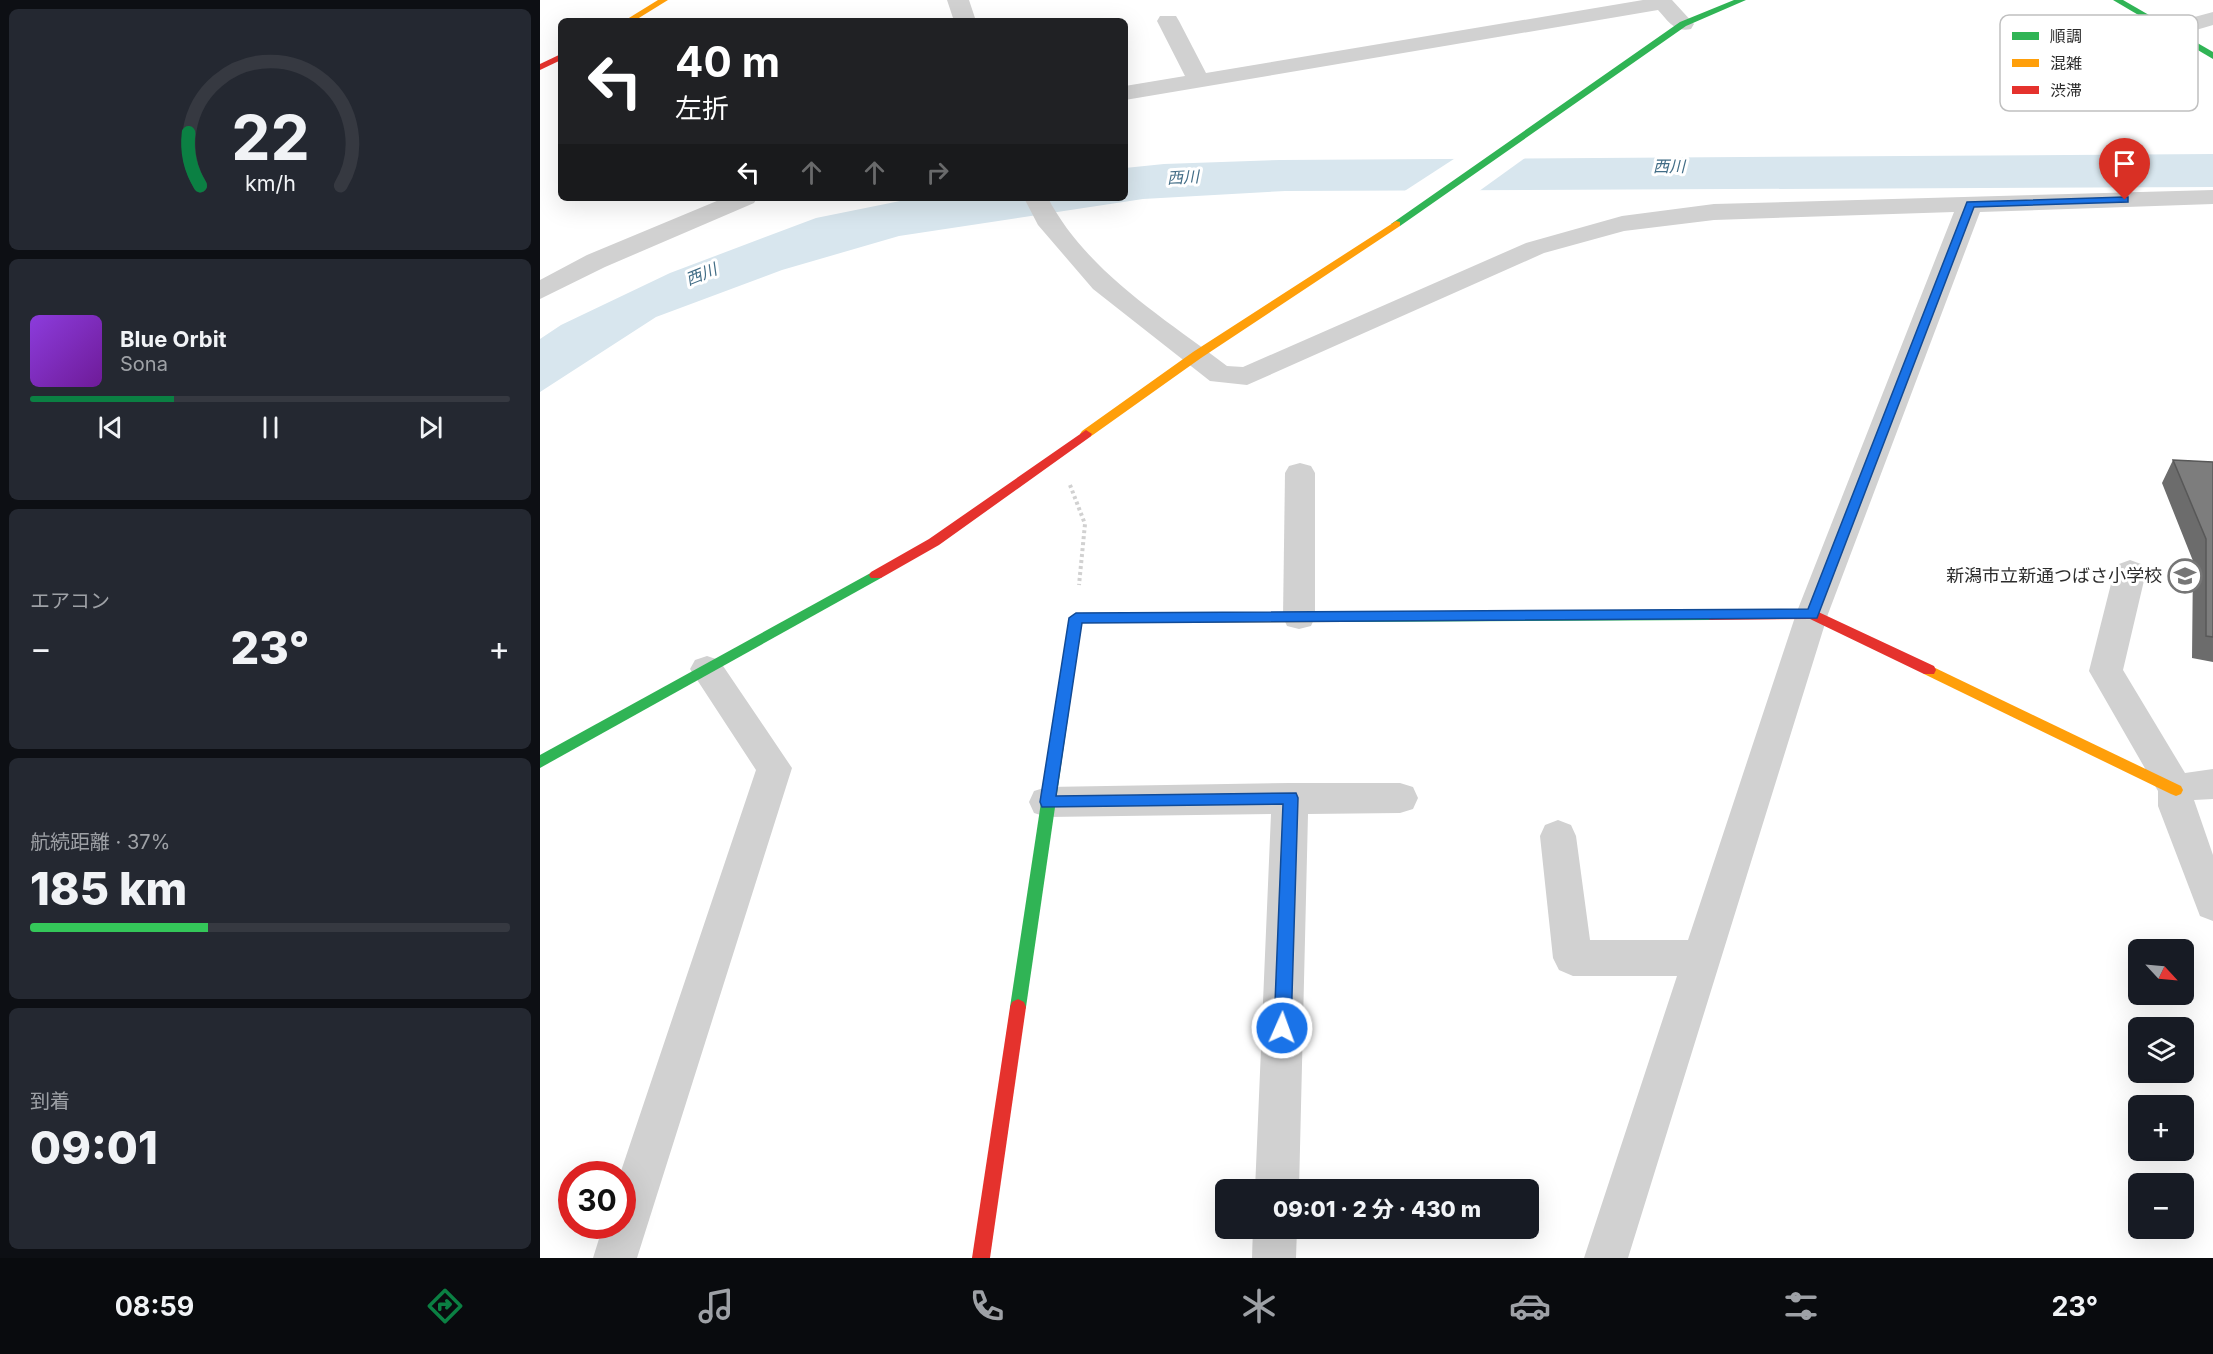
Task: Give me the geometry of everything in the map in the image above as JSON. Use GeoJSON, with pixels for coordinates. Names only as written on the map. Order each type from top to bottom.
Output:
{"type":"FeatureCollection","features":[{"type":"Feature","properties":{"kind":"street"},"geometry":{"type":"LineString","coordinates":[[633,18],[664,0]]}},
{"type":"Feature","properties":{"kind":"street"},"geometry":{"type":"LineString","coordinates":[[958,0],[964,18]]}},
{"type":"Feature","properties":{"kind":"street"},"geometry":{"type":"LineString","coordinates":[[540,762],[934,542],[1197,355],[1423,206],[1683,24],[1742,0]]}},
{"type":"Feature","properties":{"kind":"street"},"geometry":{"type":"LineString","coordinates":[[2117,0],[2142,15]]}},
{"type":"Feature","properties":{"kind":"street"},"geometry":{"type":"LineString","coordinates":[[1128,92],[1662,2],[1683,24]]}},
{"type":"Feature","properties":{"kind":"street"},"geometry":{"type":"LineString","coordinates":[[2198,22],[2213,18]]}},
{"type":"Feature","properties":{"kind":"street"},"geometry":{"type":"LineString","coordinates":[[1168,21],[1198,79]]}},
{"type":"Feature","properties":{"kind":"street"},"geometry":{"type":"LineString","coordinates":[[2198,47],[2213,56]]}},
{"type":"Feature","properties":{"kind":"street"},"geometry":{"type":"LineString","coordinates":[[540,67],[558,58]]}},
{"type":"Feature","properties":{"kind":"street"},"geometry":{"type":"LineString","coordinates":[[1041,209],[1102,283],[1220,375],[1247,376],[1535,248],[1622,224],[1714,212],[2213,197]]}},
{"type":"Feature","properties":{"kind":"street"},"geometry":{"type":"LineString","coordinates":[[540,291],[596,261],[738,201]]}},
{"type":"Feature","properties":{"kind":"street"},"geometry":{"type":"LineString","coordinates":[[1606,1258],[1812,614],[1970,204]]}},
{"type":"Feature","properties":{"kind":"street"},"geometry":{"type":"LineString","coordinates":[[1299,617],[1300,473]]}},
{"type":"Feature","properties":{"kind":"street"},"geometry":{"type":"LineString","coordinates":[[2130,572],[2106,671],[2176,790],[2176,806],[2213,904]]}},
{"type":"Feature","properties":{"kind":"street"},"geometry":{"type":"LineString","coordinates":[[981,1258],[1076,618],[1812,614],[2176,790],[2199,784],[2213,784]]}},
{"type":"Feature","properties":{"kind":"street"},"geometry":{"type":"LineString","coordinates":[[615,1258],[774,768],[707,669]]}},
{"type":"Feature","properties":{"kind":"street"},"geometry":{"type":"LineString","coordinates":[[1277,1179],[1290,798]]}},
{"type":"Feature","properties":{"kind":"street"},"geometry":{"type":"LineString","coordinates":[[1047,802],[1400,798]]}},
{"type":"Feature","properties":{"kind":"street"},"geometry":{"type":"LineString","coordinates":[[1558,836],[1573,958],[1702,958]]}},
{"type":"Feature","properties":{"kind":"street"},"geometry":{"type":"LineString","coordinates":[[1274,1258],[1275,1239]]}},
{"type":"Feature","properties":{"kind":"path"},"geometry":{"type":"LineString","coordinates":[[1059,453],[1085,524],[1076,618]]}},
{"type":"Feature","properties":{"kind":"water","name":"西川"},"geometry":{"type":"Polygon","coordinates":[[[2213,154],[2213,187],[1285,191],[1143,199],[899,236],[782,270],[656,317],[540,392],[540,339],[561,325],[670,273],[816,218],[900,201],[1128,201],[1128,168],[1164,164],[1280,160],[2213,154]]]}},
{"type":"Feature","properties":{"kind":"pier"},"geometry":{"type":"Polygon","coordinates":[[[1460,155],[1529,155],[1475,194],[1400,194],[1460,155]]]}},
{"type":"Feature","properties":{"kind":"building"},"geometry":{"type":"Polygon","coordinates":[[[2173,460],[2213,462],[2213,637],[2206,636],[2206,539],[2173,460]]]}},
{"type":"Feature","properties":{"kind":"traffic: fast"},"geometry":{"type":"LineString","coordinates":[[1396,224],[1683,24],[1742,0]]}},
{"type":"Feature","properties":{"kind":"traffic: fast"},"geometry":{"type":"LineString","coordinates":[[2117,0],[2143,15]]}},
{"type":"Feature","properties":{"kind":"traffic: fast"},"geometry":{"type":"LineString","coordinates":[[2198,47],[2213,56]]}},
{"type":"Feature","properties":{"kind":"traffic: fast"},"geometry":{"type":"LineString","coordinates":[[540,762],[876,575]]}},
{"type":"Feature","properties":{"kind":"traffic: fast"},"geometry":{"type":"LineString","coordinates":[[1337,617],[1710,615]]}},
{"type":"Feature","properties":{"kind":"traffic: fast"},"geometry":{"type":"LineString","coordinates":[[1018,1007],[1064,697]]}},
{"type":"Feature","properties":{"kind":"traffic: slow"},"geometry":{"type":"LineString","coordinates":[[633,18],[664,0]]}},
{"type":"Feature","properties":{"kind":"traffic: slow"},"geometry":{"type":"LineString","coordinates":[[1086,434],[1197,355],[1396,224]]}},
{"type":"Feature","properties":{"kind":"traffic: slow"},"geometry":{"type":"LineString","coordinates":[[1064,697],[1076,618],[1337,617]]}},
{"type":"Feature","properties":{"kind":"traffic: slow"},"geometry":{"type":"LineString","coordinates":[[1929,670],[2176,790]]}},
{"type":"Feature","properties":{"kind":"traffic: jam"},"geometry":{"type":"LineString","coordinates":[[540,67],[558,58]]}},
{"type":"Feature","properties":{"kind":"traffic: jam"},"geometry":{"type":"LineString","coordinates":[[876,575],[934,542],[1086,434]]}},
{"type":"Feature","properties":{"kind":"traffic: jam"},"geometry":{"type":"LineString","coordinates":[[1710,615],[1812,614],[1929,670]]}},
{"type":"Feature","properties":{"kind":"traffic: jam"},"geometry":{"type":"LineString","coordinates":[[981,1258],[1018,1007]]}},
{"type":"Feature","properties":{"kind":"place","name":"新潟市立新通つばさ小学校"},"geometry":{"type":"Point","coordinates":[2185,576]}},
{"type":"Feature","properties":{"kind":"route"},"geometry":{"type":"LineString","coordinates":[[1282,1028],[1290,798],[1047,802],[1076,618],[1812,614],[1970,204],[2125,200]]}}]}
